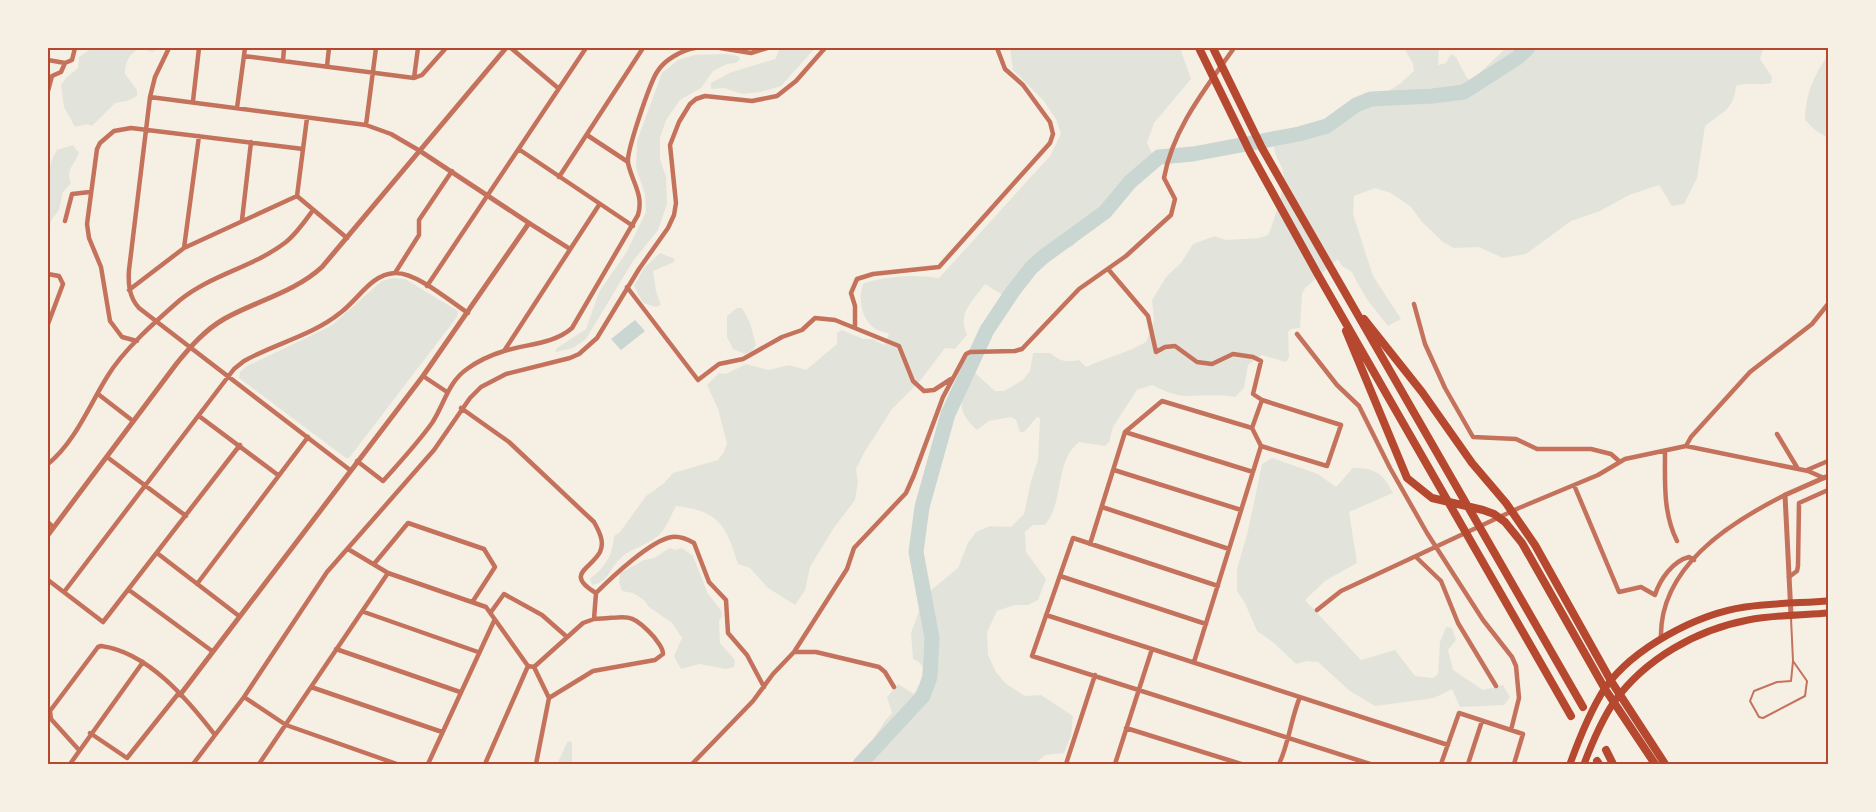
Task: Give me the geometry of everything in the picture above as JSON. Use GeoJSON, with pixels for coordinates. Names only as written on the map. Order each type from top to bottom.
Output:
{"type":"FeatureCollection","features":[{"type":"Feature","properties":{"kind":"highway"},"geometry":{"type":"LineString","coordinates":[[1199,48],[1250,152],[1335,306],[1571,716]]}},
{"type":"Feature","properties":{"kind":"highway"},"geometry":{"type":"LineString","coordinates":[[1213,48],[1262,148],[1348,300],[1451,474],[1583,707]]}},
{"type":"Feature","properties":{"kind":"highway"},"geometry":{"type":"LineString","coordinates":[[1348,300],[1422,392],[1472,463],[1511,510],[1535,545],[1611,681],[1664,764]]}},
{"type":"Feature","properties":{"kind":"highway"},"geometry":{"type":"LineString","coordinates":[[1335,306],[1402,470],[1418,488],[1432,498],[1483,510],[1505,522],[1522,543],[1605,689],[1655,764]]}},
{"type":"Feature","properties":{"kind":"highway"},"geometry":{"type":"LineString","coordinates":[[1570,764],[1579,740],[1605,689],[1611,681],[1661,640],[1703,618],[1725,611],[1743,607],[1828,601]]}},
{"type":"Feature","properties":{"kind":"highway"},"geometry":{"type":"LineString","coordinates":[[1584,764],[1599,729],[1614,701],[1665,654],[1704,632],[1748,620],[1828,613]]}},
{"type":"Feature","properties":{"kind":"highway"},"geometry":{"type":"LineString","coordinates":[[1606,750],[1613,764]]}},
{"type":"Feature","properties":{"kind":"street"},"geometry":{"type":"LineString","coordinates":[[48,60],[65,63],[72,60],[75,48]]}},
{"type":"Feature","properties":{"kind":"street"},"geometry":{"type":"LineString","coordinates":[[169,48],[155,77],[145,128],[129,270],[129,290],[135,304],[350,470]]}},
{"type":"Feature","properties":{"kind":"street"},"geometry":{"type":"LineString","coordinates":[[193,101],[199,48]]}},
{"type":"Feature","properties":{"kind":"street"},"geometry":{"type":"LineString","coordinates":[[237,108],[245,48]]}},
{"type":"Feature","properties":{"kind":"street"},"geometry":{"type":"LineString","coordinates":[[283,61],[284,48]]}},
{"type":"Feature","properties":{"kind":"street"},"geometry":{"type":"LineString","coordinates":[[327,66],[329,48]]}},
{"type":"Feature","properties":{"kind":"street"},"geometry":{"type":"LineString","coordinates":[[366,125],[376,48]]}},
{"type":"Feature","properties":{"kind":"street"},"geometry":{"type":"LineString","coordinates":[[414,78],[418,48]]}},
{"type":"Feature","properties":{"kind":"street"},"geometry":{"type":"LineString","coordinates":[[244,56],[414,78],[422,75],[446,48]]}},
{"type":"Feature","properties":{"kind":"street"},"geometry":{"type":"LineString","coordinates":[[48,535],[190,348],[207,331],[226,318],[311,277],[347,238],[506,48]]}},
{"type":"Feature","properties":{"kind":"street"},"geometry":{"type":"LineString","coordinates":[[511,48],[558,88]]}},
{"type":"Feature","properties":{"kind":"street"},"geometry":{"type":"LineString","coordinates":[[427,286],[520,150],[558,88],[586,48]]}},
{"type":"Feature","properties":{"kind":"street"},"geometry":{"type":"LineString","coordinates":[[559,177],[643,48]]}},
{"type":"Feature","properties":{"kind":"street"},"geometry":{"type":"LineString","coordinates":[[357,461],[383,481],[433,422],[447,392],[464,370],[504,351],[550,340],[566,334],[572,328],[633,226],[640,207],[638,189],[628,162],[643,106],[657,72],[662,65],[691,48]]}},
{"type":"Feature","properties":{"kind":"street"},"geometry":{"type":"LineString","coordinates":[[720,48],[751,53],[767,48]]}},
{"type":"Feature","properties":{"kind":"street"},"geometry":{"type":"LineString","coordinates":[[193,764],[244,697],[327,572],[399,487],[434,450],[462,408],[481,387],[506,374],[570,358],[578,354],[597,338],[627,287],[658,244],[674,215],[676,186],[670,158],[670,145],[677,127],[690,104],[696,99],[705,96],[752,101],[777,96],[796,82],[825,48]]}},
{"type":"Feature","properties":{"kind":"street"},"geometry":{"type":"LineString","coordinates":[[855,328],[855,306],[851,293],[857,279],[873,274],[939,267],[1050,143],[1053,134],[1050,122],[1022,85],[1006,69],[997,48]]}},
{"type":"Feature","properties":{"kind":"street"},"geometry":{"type":"LineString","coordinates":[[692,764],[754,701],[794,652],[847,569],[854,548],[909,487],[951,379],[966,354],[970,352],[1006,352],[1022,349],[1079,289],[1126,256],[1171,215],[1175,199],[1164,178],[1175,143],[1186,117],[1234,48]]}},
{"type":"Feature","properties":{"kind":"street"},"geometry":{"type":"LineString","coordinates":[[48,91],[52,76],[61,72],[65,63]]}},
{"type":"Feature","properties":{"kind":"street"},"geometry":{"type":"LineString","coordinates":[[150,97],[193,101],[366,125],[382,130],[420,150],[570,249]]}},
{"type":"Feature","properties":{"kind":"street"},"geometry":{"type":"LineString","coordinates":[[297,196],[307,118]]}},
{"type":"Feature","properties":{"kind":"street"},"geometry":{"type":"LineString","coordinates":[[137,341],[128,339],[117,332],[108,316],[101,268],[87,230],[95,158],[100,142],[119,129],[145,128],[303,149]]}},
{"type":"Feature","properties":{"kind":"street"},"geometry":{"type":"LineString","coordinates":[[587,135],[628,162]]}},
{"type":"Feature","properties":{"kind":"street"},"geometry":{"type":"LineString","coordinates":[[184,248],[199,136]]}},
{"type":"Feature","properties":{"kind":"street"},"geometry":{"type":"LineString","coordinates":[[242,220],[251,142]]}},
{"type":"Feature","properties":{"kind":"street"},"geometry":{"type":"LineString","coordinates":[[520,150],[599,205],[633,226]]}},
{"type":"Feature","properties":{"kind":"street"},"geometry":{"type":"LineString","coordinates":[[394,273],[419,235],[419,220],[452,171]]}},
{"type":"Feature","properties":{"kind":"street"},"geometry":{"type":"LineString","coordinates":[[65,220],[72,194],[90,192]]}},
{"type":"Feature","properties":{"kind":"street"},"geometry":{"type":"LineString","coordinates":[[297,196],[347,238]]}},
{"type":"Feature","properties":{"kind":"street"},"geometry":{"type":"LineString","coordinates":[[129,290],[184,248],[297,196]]}},
{"type":"Feature","properties":{"kind":"street"},"geometry":{"type":"LineString","coordinates":[[504,351],[599,205]]}},
{"type":"Feature","properties":{"kind":"street"},"geometry":{"type":"LineString","coordinates":[[48,464],[63,450],[108,376],[137,341],[156,322],[181,299],[202,285],[277,249],[296,232],[313,210]]}},
{"type":"Feature","properties":{"kind":"street"},"geometry":{"type":"LineString","coordinates":[[90,733],[127,758],[179,694],[423,376],[529,223]]}},
{"type":"Feature","properties":{"kind":"street"},"geometry":{"type":"LineString","coordinates":[[1108,269],[1148,316],[1156,352],[1165,346],[1175,346],[1197,362],[1212,364],[1233,354],[1253,357],[1261,361],[1253,394],[1262,400],[1341,426],[1328,466],[1261,446]]}},
{"type":"Feature","properties":{"kind":"street"},"geometry":{"type":"LineString","coordinates":[[64,592],[144,484],[229,376],[244,361],[333,318],[378,278],[394,273],[408,275],[468,313]]}},
{"type":"Feature","properties":{"kind":"street"},"geometry":{"type":"LineString","coordinates":[[48,274],[59,276],[63,284],[48,324]]}},
{"type":"Feature","properties":{"kind":"street"},"geometry":{"type":"LineString","coordinates":[[627,287],[698,380],[719,364],[743,359],[782,336],[802,330],[815,318],[831,318],[899,346],[913,381],[924,391],[934,390],[951,379]]}},
{"type":"Feature","properties":{"kind":"street"},"geometry":{"type":"LineString","coordinates":[[1414,304],[1425,344],[1445,388],[1473,437],[1516,439],[1537,449],[1591,449],[1611,454],[1618,461]]}},
{"type":"Feature","properties":{"kind":"street"},"geometry":{"type":"LineString","coordinates":[[1686,446],[1691,437],[1750,372],[1812,324],[1828,304]]}},
{"type":"Feature","properties":{"kind":"street"},"geometry":{"type":"LineString","coordinates":[[1297,334],[1337,384],[1359,406],[1402,491],[1436,547],[1483,620],[1509,651],[1516,666],[1519,698],[1511,730]]}},
{"type":"Feature","properties":{"kind":"street"},"geometry":{"type":"LineString","coordinates":[[423,376],[447,392]]}},
{"type":"Feature","properties":{"kind":"street"},"geometry":{"type":"LineString","coordinates":[[98,394],[133,422]]}},
{"type":"Feature","properties":{"kind":"street"},"geometry":{"type":"LineString","coordinates":[[1194,662],[1261,446],[1252,428],[1262,400]]}},
{"type":"Feature","properties":{"kind":"street"},"geometry":{"type":"LineString","coordinates":[[1090,544],[1125,432],[1162,401],[1252,428]]}},
{"type":"Feature","properties":{"kind":"street"},"geometry":{"type":"LineString","coordinates":[[462,408],[509,442],[594,522],[600,532],[602,545],[600,552],[584,568],[581,578],[584,585],[596,593]]}},
{"type":"Feature","properties":{"kind":"street"},"geometry":{"type":"LineString","coordinates":[[199,416],[278,475]]}},
{"type":"Feature","properties":{"kind":"street"},"geometry":{"type":"LineString","coordinates":[[1125,432],[1254,472]]}},
{"type":"Feature","properties":{"kind":"street"},"geometry":{"type":"LineString","coordinates":[[1777,434],[1798,469]]}},
{"type":"Feature","properties":{"kind":"street"},"geometry":{"type":"LineString","coordinates":[[197,584],[308,437]]}},
{"type":"Feature","properties":{"kind":"street"},"geometry":{"type":"LineString","coordinates":[[48,580],[103,622],[240,445]]}},
{"type":"Feature","properties":{"kind":"street"},"geometry":{"type":"LineString","coordinates":[[1318,610],[1341,591],[1519,508],[1598,475],[1618,461],[1666,452],[1686,446],[1805,470],[1826,477]]}},
{"type":"Feature","properties":{"kind":"street"},"geometry":{"type":"LineString","coordinates":[[1666,452],[1667,517],[1677,541]]}},
{"type":"Feature","properties":{"kind":"street"},"geometry":{"type":"LineString","coordinates":[[107,456],[186,516]]}},
{"type":"Feature","properties":{"kind":"street"},"geometry":{"type":"LineString","coordinates":[[1805,470],[1828,461]]}},
{"type":"Feature","properties":{"kind":"street"},"geometry":{"type":"LineString","coordinates":[[1114,470],[1241,510]]}},
{"type":"Feature","properties":{"kind":"street"},"geometry":{"type":"LineString","coordinates":[[1661,640],[1662,618],[1669,593],[1679,576],[1694,560],[1738,519],[1786,494],[1826,477]]}},
{"type":"Feature","properties":{"kind":"street"},"geometry":{"type":"LineString","coordinates":[[1574,485],[1618,592],[1641,587],[1655,595],[1660,581],[1679,562],[1689,557],[1694,560]]}},
{"type":"Feature","properties":{"kind":"street"},"geometry":{"type":"LineString","coordinates":[[1789,577],[1797,572],[1798,566],[1800,503],[1828,490]]}},
{"type":"Feature","properties":{"kind":"street"},"geometry":{"type":"LineString","coordinates":[[1786,494],[1791,615]]}},
{"type":"Feature","properties":{"kind":"street"},"geometry":{"type":"LineString","coordinates":[[1102,507],[1229,549]]}},
{"type":"Feature","properties":{"kind":"street"},"geometry":{"type":"LineString","coordinates":[[48,522],[54,527]]}},
{"type":"Feature","properties":{"kind":"street"},"geometry":{"type":"LineString","coordinates":[[374,564],[408,523],[484,549],[495,567],[473,601]]}},
{"type":"Feature","properties":{"kind":"street"},"geometry":{"type":"LineString","coordinates":[[594,619],[596,593],[622,568],[660,541],[671,537],[687,539],[697,546],[710,582],[726,600],[728,633],[747,655],[764,687]]}},
{"type":"Feature","properties":{"kind":"street"},"geometry":{"type":"LineString","coordinates":[[1218,586],[1073,538],[1032,656],[1138,688],[1370,764]]}},
{"type":"Feature","properties":{"kind":"street"},"geometry":{"type":"LineString","coordinates":[[348,549],[388,574],[473,601],[491,612],[494,621],[528,666],[534,667]]}},
{"type":"Feature","properties":{"kind":"street"},"geometry":{"type":"LineString","coordinates":[[157,553],[239,616]]}},
{"type":"Feature","properties":{"kind":"street"},"geometry":{"type":"LineString","coordinates":[[1416,557],[1441,581],[1458,623],[1496,686]]}},
{"type":"Feature","properties":{"kind":"street"},"geometry":{"type":"LineString","coordinates":[[259,764],[388,574]]}},
{"type":"Feature","properties":{"kind":"street"},"geometry":{"type":"LineString","coordinates":[[1060,576],[1206,624]]}},
{"type":"Feature","properties":{"kind":"street"},"geometry":{"type":"LineString","coordinates":[[129,590],[212,651]]}},
{"type":"Feature","properties":{"kind":"street"},"geometry":{"type":"LineString","coordinates":[[491,612],[504,594],[542,615],[567,637]]}},
{"type":"Feature","properties":{"kind":"street"},"geometry":{"type":"LineString","coordinates":[[364,612],[478,652]]}},
{"type":"Feature","properties":{"kind":"street"},"geometry":{"type":"LineString","coordinates":[[1046,615],[1448,745]]}},
{"type":"Feature","properties":{"kind":"street"},"geometry":{"type":"LineString","coordinates":[[534,667],[582,623],[594,619],[625,617],[638,620],[661,646],[662,654],[654,660],[593,671],[549,698]]}},
{"type":"Feature","properties":{"kind":"street"},"geometry":{"type":"LineString","coordinates":[[428,764],[478,652],[494,621]]}},
{"type":"Feature","properties":{"kind":"street"},"geometry":{"type":"LineString","coordinates":[[78,750],[51,719],[50,711],[98,647],[106,647],[131,655],[144,662],[189,702],[216,735]]}},
{"type":"Feature","properties":{"kind":"street"},"geometry":{"type":"LineString","coordinates":[[1115,764],[1152,649]]}},
{"type":"Feature","properties":{"kind":"street"},"geometry":{"type":"LineString","coordinates":[[336,650],[460,692]]}},
{"type":"Feature","properties":{"kind":"street"},"geometry":{"type":"LineString","coordinates":[[794,652],[816,652],[879,667],[885,672],[894,687]]}},
{"type":"Feature","properties":{"kind":"street"},"geometry":{"type":"LineString","coordinates":[[70,764],[90,733],[144,662]]}},
{"type":"Feature","properties":{"kind":"street"},"geometry":{"type":"LineString","coordinates":[[485,764],[528,666]]}},
{"type":"Feature","properties":{"kind":"street"},"geometry":{"type":"LineString","coordinates":[[534,667],[549,698],[536,764]]}},
{"type":"Feature","properties":{"kind":"street"},"geometry":{"type":"LineString","coordinates":[[1066,764],[1095,675]]}},
{"type":"Feature","properties":{"kind":"street"},"geometry":{"type":"LineString","coordinates":[[311,688],[442,732]]}},
{"type":"Feature","properties":{"kind":"street"},"geometry":{"type":"LineString","coordinates":[[244,697],[286,726],[398,764]]}},
{"type":"Feature","properties":{"kind":"street"},"geometry":{"type":"LineString","coordinates":[[1279,764],[1286,738],[1293,722],[1294,709],[1300,697]]}},
{"type":"Feature","properties":{"kind":"street"},"geometry":{"type":"LineString","coordinates":[[1441,764],[1459,713],[1523,734],[1514,764]]}},
{"type":"Feature","properties":{"kind":"street"},"geometry":{"type":"LineString","coordinates":[[1468,764],[1482,721]]}},
{"type":"Feature","properties":{"kind":"street"},"geometry":{"type":"LineString","coordinates":[[1126,728],[1241,764]]}},
{"type":"Feature","properties":{"kind":"lane"},"geometry":{"type":"LineString","coordinates":[[1791,615],[1793,661],[1791,680],[1777,682],[1754,691],[1750,701],[1759,717],[1763,718],[1805,696],[1807,681],[1793,661]]}},
{"type":"Feature","properties":{"kind":"shaded area"},"geometry":{"type":"Polygon","coordinates":[[[92,48],[140,48],[128,58],[125,69],[125,74],[137,90],[137,96],[127,101],[115,103],[92,126],[87,124],[75,127],[64,107],[61,85],[78,68],[79,57],[92,48]]]}},
{"type":"Feature","properties":{"kind":"shaded area"},"geometry":{"type":"Polygon","coordinates":[[[140,48],[160,48],[152,52],[140,48]]]}},
{"type":"Feature","properties":{"kind":"shaded area"},"geometry":{"type":"Polygon","coordinates":[[[780,48],[815,48],[781,86],[760,92],[742,94],[724,88],[711,89],[711,83],[729,73],[775,59],[780,48]]]}},
{"type":"Feature","properties":{"kind":"shaded area"},"geometry":{"type":"Polygon","coordinates":[[[1010,48],[1180,48],[1191,79],[1154,123],[1147,143],[1153,155],[1073,246],[1030,266],[1006,297],[985,284],[965,314],[964,327],[967,335],[955,349],[945,348],[920,381],[892,409],[864,453],[856,469],[858,482],[855,500],[833,529],[810,567],[805,590],[795,605],[768,588],[750,568],[738,564],[729,539],[719,522],[702,512],[676,506],[667,524],[658,536],[623,556],[602,581],[592,585],[590,579],[600,570],[610,555],[614,536],[620,532],[646,496],[663,484],[673,473],[718,460],[724,452],[727,443],[718,409],[707,385],[719,373],[726,374],[746,364],[769,370],[789,365],[806,370],[837,344],[837,333],[842,330],[863,339],[872,339],[884,345],[889,334],[874,328],[866,319],[861,307],[861,294],[864,283],[901,276],[939,278],[1050,156],[1061,134],[1056,119],[1044,101],[1013,70],[1010,48]]]}},
{"type":"Feature","properties":{"kind":"shaded area"},"geometry":{"type":"Polygon","coordinates":[[[1404,48],[1439,48],[1438,65],[1446,63],[1451,54],[1456,57],[1467,78],[1471,81],[1506,48],[1766,48],[1763,50],[1760,59],[1772,77],[1771,83],[1736,86],[1730,106],[1705,126],[1697,178],[1684,204],[1672,206],[1659,185],[1629,195],[1600,211],[1571,221],[1526,254],[1503,258],[1479,247],[1454,248],[1443,242],[1422,222],[1411,207],[1391,193],[1375,188],[1354,196],[1353,214],[1373,276],[1401,319],[1388,326],[1366,298],[1351,271],[1342,266],[1338,259],[1305,288],[1302,294],[1300,328],[1291,329],[1288,332],[1289,357],[1286,362],[1262,355],[1248,365],[1244,388],[1235,397],[1217,395],[1182,396],[1152,385],[1137,390],[1113,427],[1109,442],[1105,446],[1079,442],[1071,450],[1066,460],[1051,515],[1045,525],[1033,525],[1025,532],[1026,552],[1046,579],[1038,600],[1028,605],[1014,605],[997,611],[987,632],[988,655],[996,672],[1006,684],[1025,696],[1041,695],[1073,716],[1071,736],[1064,753],[1045,755],[1035,764],[857,764],[892,713],[887,697],[898,684],[914,694],[921,681],[923,668],[919,662],[913,659],[911,633],[925,595],[958,568],[968,543],[976,532],[990,526],[1011,527],[1024,514],[1031,481],[1038,460],[1040,418],[1037,417],[1024,432],[1020,432],[1016,420],[1011,417],[989,421],[977,430],[969,422],[962,409],[963,396],[974,372],[995,391],[1004,391],[1023,380],[1030,371],[1033,353],[1050,353],[1060,360],[1079,360],[1086,367],[1146,342],[1154,320],[1152,300],[1166,277],[1181,263],[1193,244],[1215,236],[1226,240],[1259,238],[1268,235],[1283,185],[1283,171],[1274,145],[1292,142],[1354,113],[1401,83],[1414,71],[1413,64],[1404,48]]]}},
{"type":"Feature","properties":{"kind":"shaded area"},"geometry":{"type":"Polygon","coordinates":[[[726,54],[738,56],[740,59],[736,63],[727,64],[713,71],[701,88],[680,100],[666,120],[660,138],[660,159],[666,177],[667,204],[658,230],[633,261],[586,339],[573,348],[555,352],[557,348],[586,329],[599,292],[626,253],[646,212],[645,194],[636,168],[637,141],[662,73],[678,60],[695,55],[726,54]]]}},
{"type":"Feature","properties":{"kind":"shaded area"},"geometry":{"type":"Polygon","coordinates":[[[1828,55],[1828,138],[1815,130],[1805,120],[1805,111],[1811,86],[1828,55]]]}},
{"type":"Feature","properties":{"kind":"shaded area"},"geometry":{"type":"Polygon","coordinates":[[[73,145],[79,153],[69,174],[71,183],[63,192],[59,210],[52,219],[48,235],[46,191],[49,169],[57,150],[73,145]]]}},
{"type":"Feature","properties":{"kind":"shaded area"},"geometry":{"type":"Polygon","coordinates":[[[660,253],[675,259],[674,262],[653,271],[656,291],[661,305],[656,307],[643,303],[634,286],[644,268],[660,253]]]}},
{"type":"Feature","properties":{"kind":"shaded area"},"geometry":{"type":"Polygon","coordinates":[[[392,278],[405,279],[458,311],[457,317],[349,458],[346,458],[239,378],[240,372],[247,366],[331,326],[382,281],[392,278]]]}},
{"type":"Feature","properties":{"kind":"shaded area"},"geometry":{"type":"Polygon","coordinates":[[[737,308],[742,308],[750,323],[756,345],[752,351],[745,354],[733,349],[727,337],[727,316],[737,308]]]}},
{"type":"Feature","properties":{"kind":"shaded area"},"geometry":{"type":"Polygon","coordinates":[[[635,320],[645,331],[621,350],[611,339],[635,320]]]}},
{"type":"Feature","properties":{"kind":"shaded area"},"geometry":{"type":"Polygon","coordinates":[[[1272,458],[1318,474],[1336,487],[1353,468],[1367,469],[1382,476],[1393,493],[1349,512],[1357,563],[1325,581],[1305,600],[1361,660],[1395,650],[1415,676],[1433,678],[1438,674],[1440,642],[1446,627],[1452,628],[1456,640],[1448,650],[1453,670],[1483,690],[1503,685],[1510,697],[1504,705],[1460,707],[1452,689],[1434,698],[1375,706],[1350,691],[1318,662],[1307,661],[1296,664],[1274,643],[1257,631],[1245,603],[1237,591],[1237,569],[1248,531],[1262,464],[1272,458]]]}},
{"type":"Feature","properties":{"kind":"shaded area"},"geometry":{"type":"Polygon","coordinates":[[[670,548],[675,550],[682,548],[693,556],[708,594],[721,610],[722,616],[719,621],[720,643],[735,660],[734,667],[726,669],[699,664],[681,669],[674,656],[682,638],[672,623],[649,607],[644,600],[633,593],[622,591],[619,583],[620,573],[644,560],[654,558],[670,548]]]}},
{"type":"Feature","properties":{"kind":"shaded area"},"geometry":{"type":"Polygon","coordinates":[[[568,741],[572,742],[572,764],[557,764],[568,741]]]}},
{"type":"Feature","properties":{"kind":"waterway"},"geometry":{"type":"LineString","coordinates":[[860,764],[923,696],[930,677],[932,638],[916,552],[922,507],[948,414],[987,330],[1031,268],[1043,257],[1105,212],[1130,182],[1159,157],[1193,154],[1299,134],[1327,126],[1356,105],[1371,99],[1433,96],[1464,92],[1517,58],[1528,48]]}}]}
